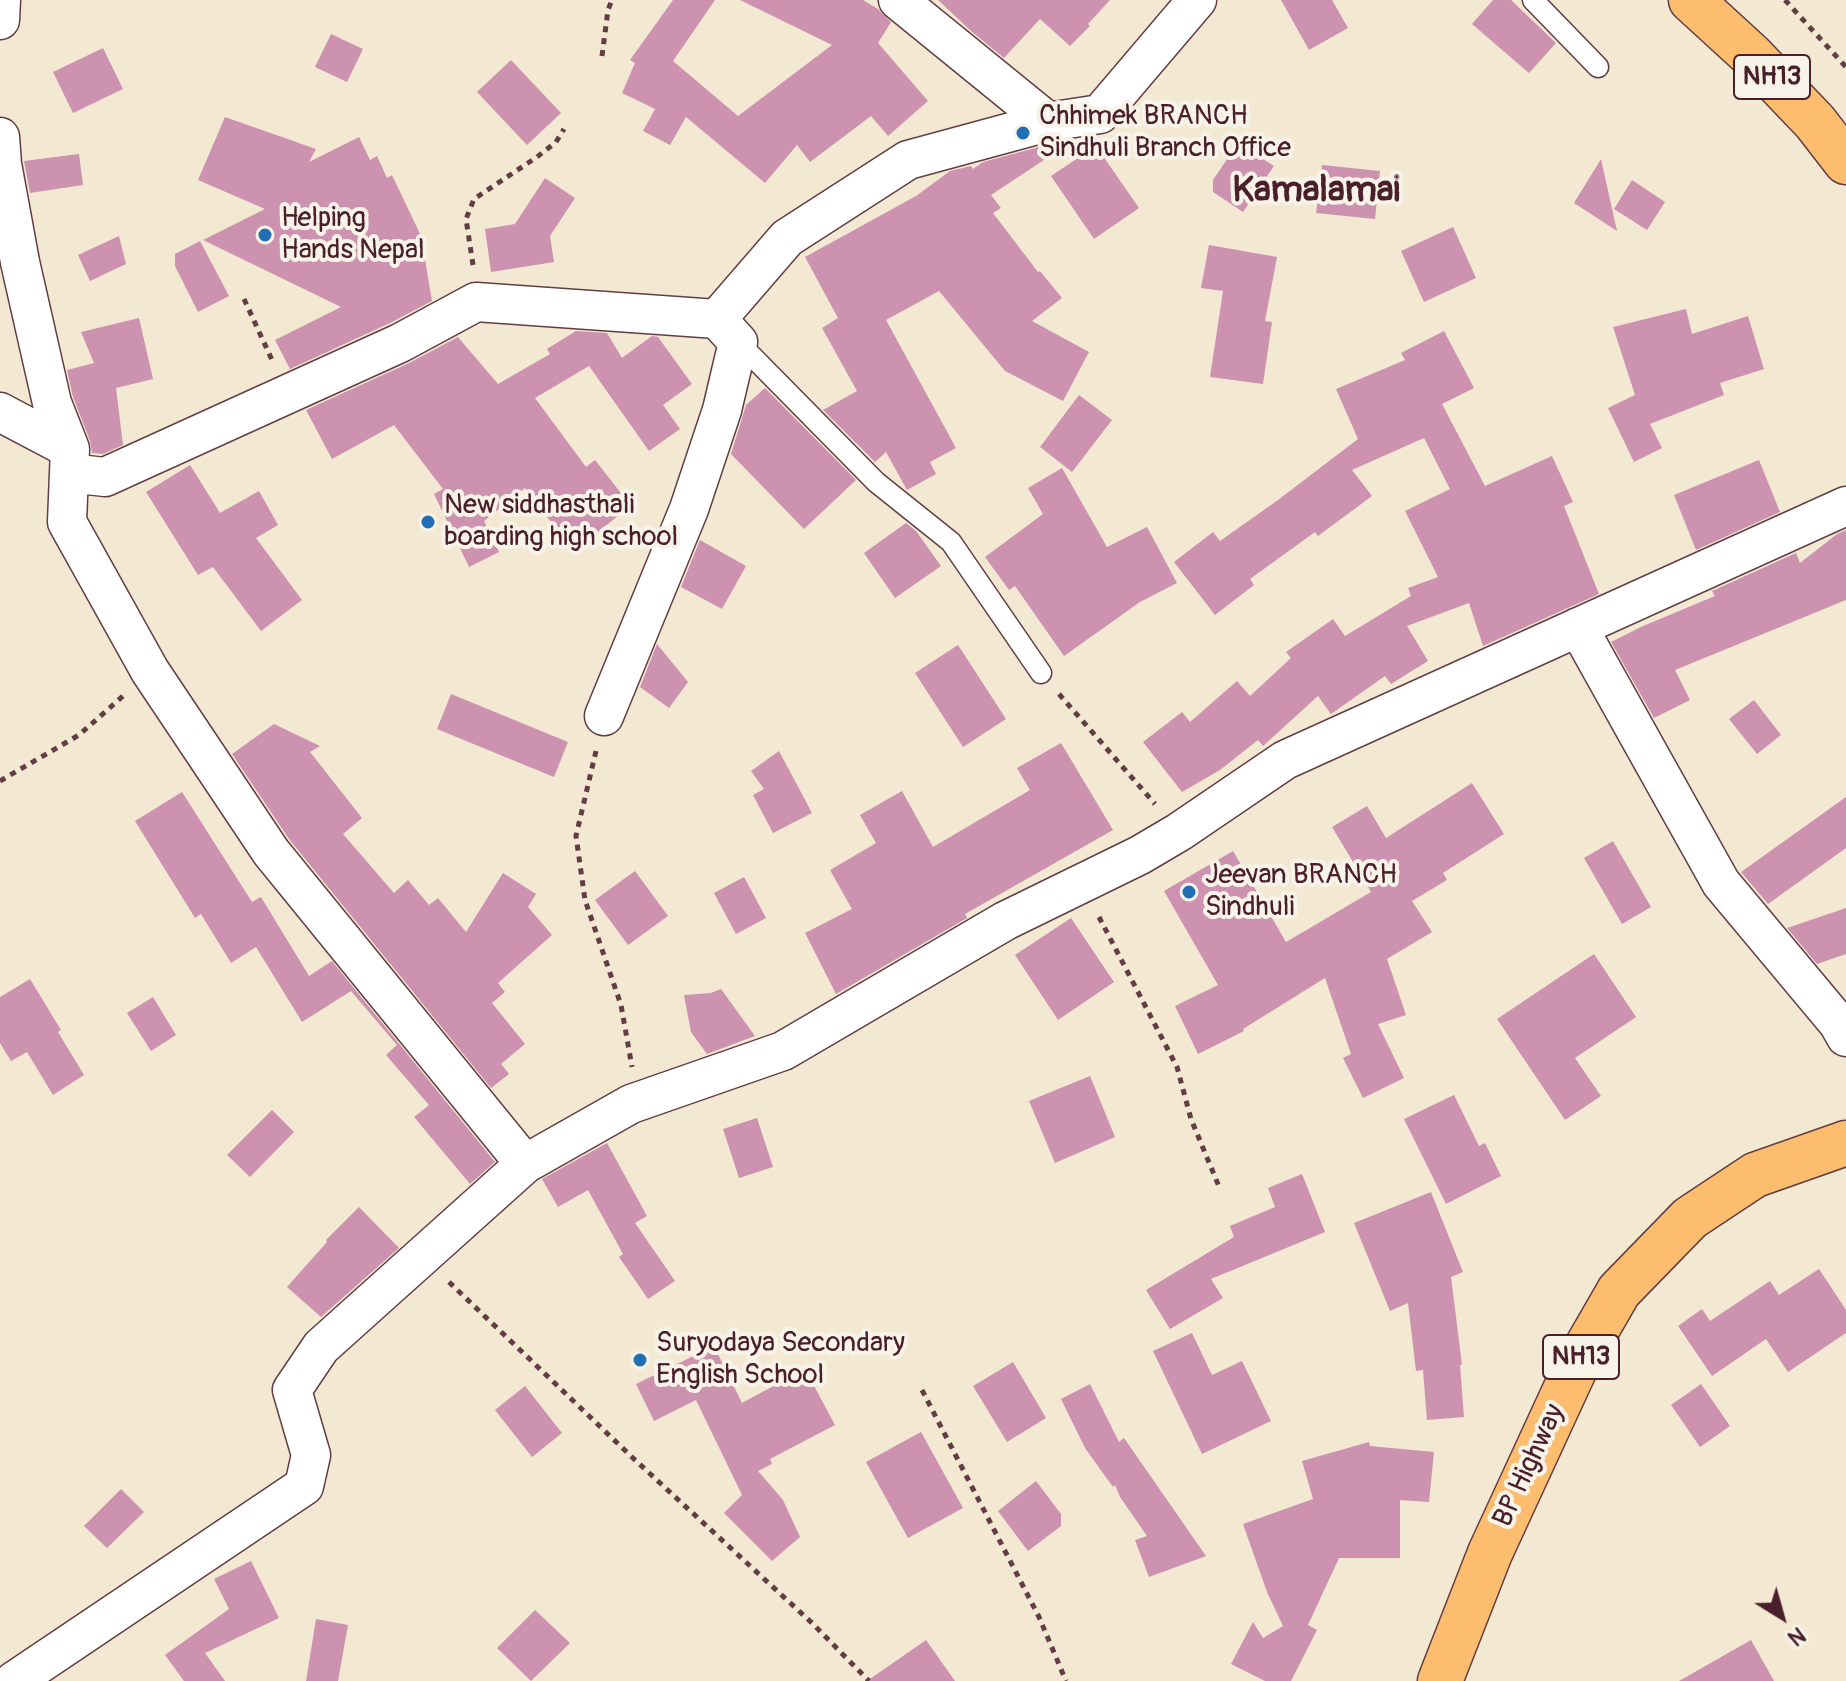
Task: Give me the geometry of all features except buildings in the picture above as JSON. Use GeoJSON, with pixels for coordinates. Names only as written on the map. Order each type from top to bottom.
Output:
{"type":"FeatureCollection","features":[{"type":"Feature","properties":{"kind":"highway","name":"NH13"},"geometry":{"type":"LineString","coordinates":[[1691,0],[1751,55],[1805,111],[1846,162]]}},
{"type":"Feature","properties":{"kind":"highway","name":"BP Highway"},"geometry":{"type":"LineString","coordinates":[[1440,1681],[1490,1553],[1578,1362],[1619,1291],[1690,1218],[1755,1175],[1846,1143]]}},
{"type":"Feature","properties":{"kind":"street"},"geometry":{"type":"LineString","coordinates":[[0,20],[1,0]]}},
{"type":"Feature","properties":{"kind":"street"},"geometry":{"type":"LineString","coordinates":[[898,0],[1048,122]]}},
{"type":"Feature","properties":{"kind":"street"},"geometry":{"type":"LineString","coordinates":[[604,716],[689,509],[722,410],[728,331],[787,238],[908,160],[1048,122],[1100,114],[1197,0]]}},
{"type":"Feature","properties":{"kind":"street"},"geometry":{"type":"LineString","coordinates":[[0,137],[2,164],[42,360],[70,461],[67,522],[150,671],[271,852],[525,1164]]}},
{"type":"Feature","properties":{"kind":"street"},"geometry":{"type":"LineString","coordinates":[[0,412],[70,461],[105,477],[400,343],[476,302],[728,331]]}},
{"type":"Feature","properties":{"kind":"street"},"geometry":{"type":"LineString","coordinates":[[14,1681],[304,1486],[311,1455],[292,1390],[321,1347],[525,1164],[631,1104],[783,1051],[1005,921],[1140,855],[1285,760],[1846,506]]}},
{"type":"Feature","properties":{"kind":"street"},"geometry":{"type":"LineString","coordinates":[[1578,627],[1721,883],[1838,1023],[1846,1037]]}},
{"type":"Feature","properties":{"kind":"lane"},"geometry":{"type":"LineString","coordinates":[[1533,0],[1598,67]]}},
{"type":"Feature","properties":{"kind":"lane"},"geometry":{"type":"LineString","coordinates":[[728,331],[876,482],[951,542],[1041,673]]}},
{"type":"Feature","properties":{"kind":"path"},"geometry":{"type":"LineString","coordinates":[[602,56],[612,0]]}},
{"type":"Feature","properties":{"kind":"path"},"geometry":{"type":"LineString","coordinates":[[1785,0],[1846,67]]}},
{"type":"Feature","properties":{"kind":"path"},"geometry":{"type":"LineString","coordinates":[[476,302],[466,219],[474,199],[547,149],[564,129]]}},
{"type":"Feature","properties":{"kind":"path"},"geometry":{"type":"LineString","coordinates":[[244,299],[289,393]]}},
{"type":"Feature","properties":{"kind":"path"},"geometry":{"type":"LineString","coordinates":[[0,781],[79,735],[150,671]]}},
{"type":"Feature","properties":{"kind":"path"},"geometry":{"type":"LineString","coordinates":[[1041,673],[1179,832]]}},
{"type":"Feature","properties":{"kind":"path"},"geometry":{"type":"LineString","coordinates":[[604,716],[576,836],[585,900],[621,1005],[632,1070],[631,1104]]}},
{"type":"Feature","properties":{"kind":"path"},"geometry":{"type":"LineString","coordinates":[[1083,883],[1177,1067],[1191,1119],[1220,1189]]}},
{"type":"Feature","properties":{"kind":"path"},"geometry":{"type":"LineString","coordinates":[[422,1257],[812,1623],[869,1681]]}},
{"type":"Feature","properties":{"kind":"path"},"geometry":{"type":"LineString","coordinates":[[922,1390],[1039,1617],[1066,1681]]}},
{"type":"Feature","properties":{"kind":"place","name":"Chhimek BRANCH Sindhuli Branch Office"},"geometry":{"type":"Point","coordinates":[1023,133]}},
{"type":"Feature","properties":{"kind":"place","name":"Helping Hands Nepal"},"geometry":{"type":"Point","coordinates":[265,235]}},
{"type":"Feature","properties":{"kind":"place","name":"New siddhasthali boarding high school"},"geometry":{"type":"Point","coordinates":[428,522]}},
{"type":"Feature","properties":{"kind":"place","name":"Jeevan BRANCH Sindhuli"},"geometry":{"type":"Point","coordinates":[1189,892]}},
{"type":"Feature","properties":{"kind":"place","name":"Suryodaya Secondary English School"},"geometry":{"type":"Point","coordinates":[640,1360]}},
{"type":"Feature","properties":{"kind":"district","name":"Kamalamai"},"geometry":{"type":"Point","coordinates":[1316,192]}}]}
